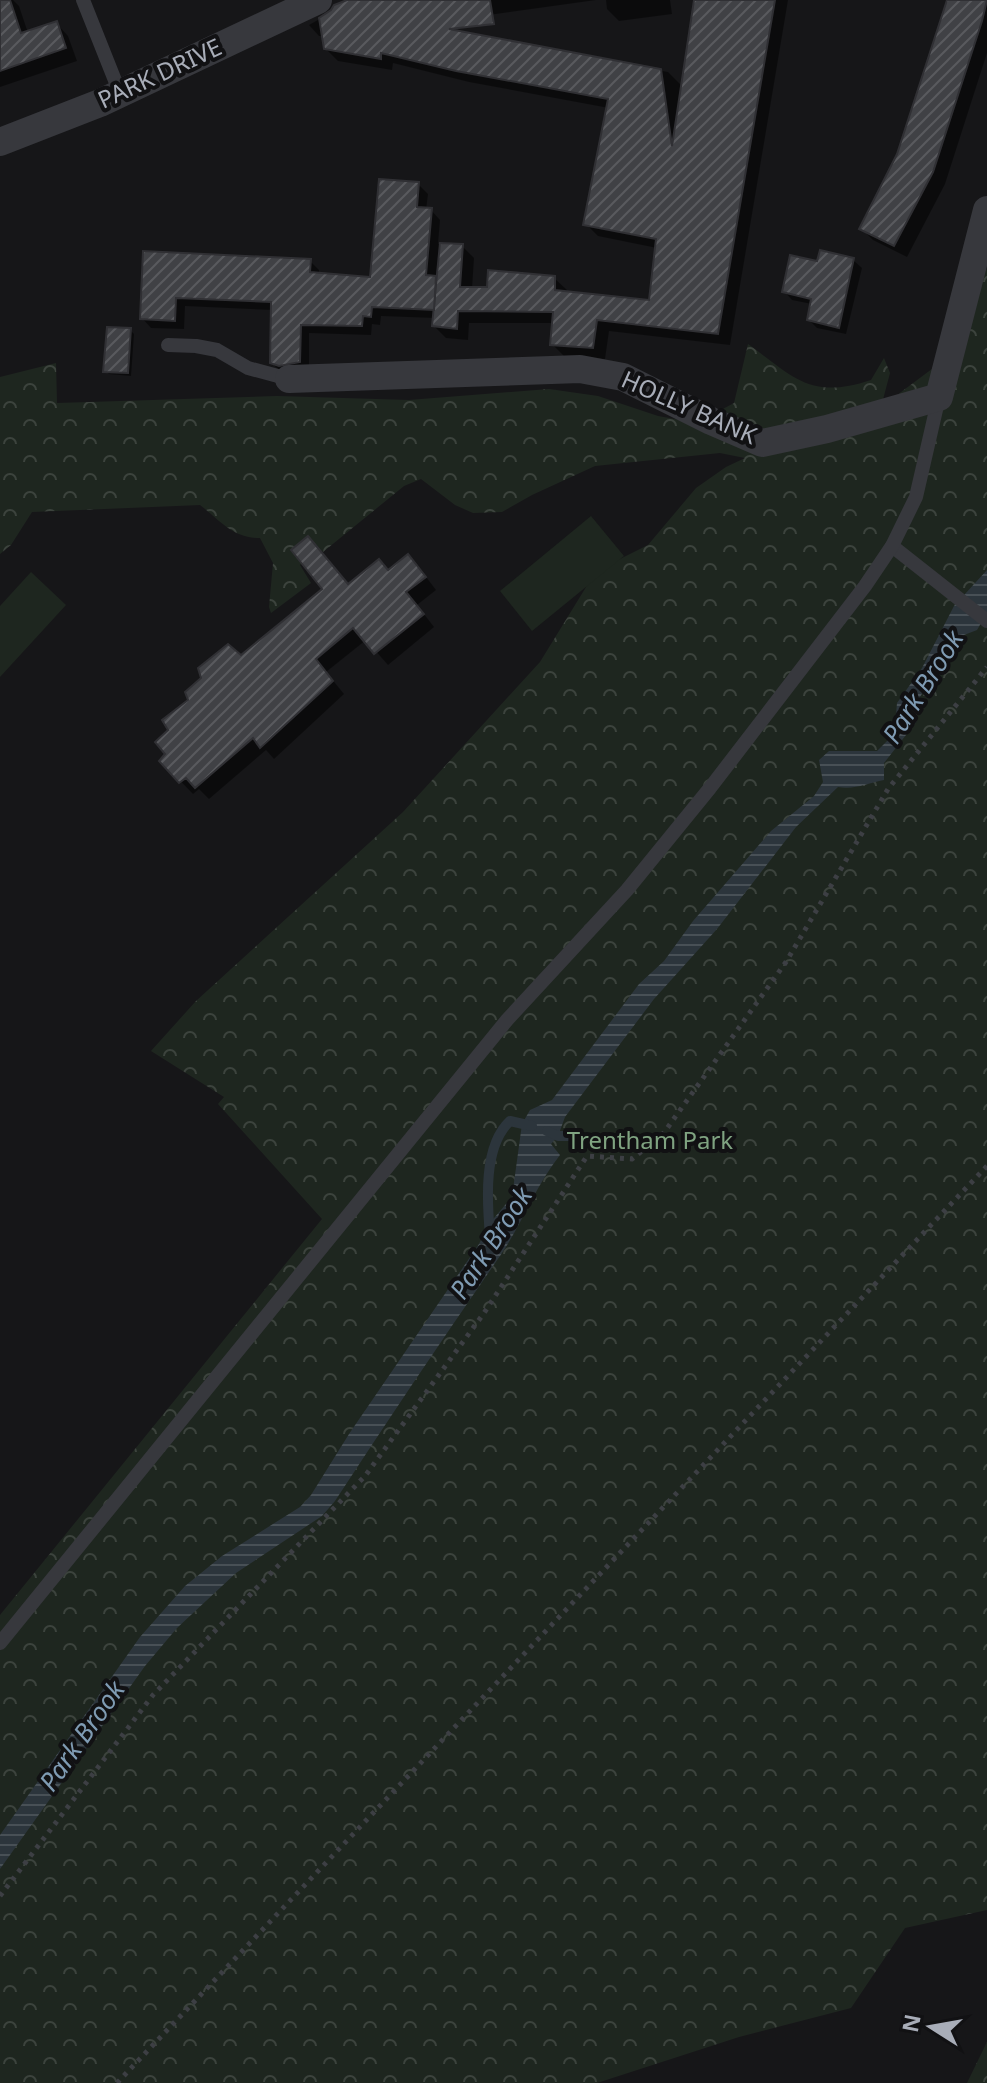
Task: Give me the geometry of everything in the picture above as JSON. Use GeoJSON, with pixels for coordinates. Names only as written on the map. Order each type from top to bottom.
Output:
{"type":"FeatureCollection","features":[{"type":"Feature","properties":{"kind":"street","name":"PARK DRIVE"},"geometry":{"type":"LineString","coordinates":[[0,142],[120,93],[318,0]]}},
{"type":"Feature","properties":{"kind":"street"},"geometry":{"type":"LineString","coordinates":[[939,397],[987,210]]}},
{"type":"Feature","properties":{"kind":"street","name":"HOLLY BANK"},"geometry":{"type":"LineString","coordinates":[[289,379],[580,369],[623,377],[762,443],[827,429],[939,397]]}},
{"type":"Feature","properties":{"kind":"lane"},"geometry":{"type":"LineString","coordinates":[[83,0],[120,93]]}},
{"type":"Feature","properties":{"kind":"lane"},"geometry":{"type":"LineString","coordinates":[[168,345],[217,350],[248,368],[289,379]]}},
{"type":"Feature","properties":{"kind":"lane"},"geometry":{"type":"LineString","coordinates":[[0,1643],[507,1020],[627,890],[710,788],[865,586],[892,546],[916,497],[939,397]]}},
{"type":"Feature","properties":{"kind":"lane"},"geometry":{"type":"LineString","coordinates":[[892,546],[987,621]]}},
{"type":"Feature","properties":{"kind":"path"},"geometry":{"type":"LineString","coordinates":[[0,1896],[153,1695],[365,1476],[484,1313],[587,1156],[632,1159],[663,1134],[786,962],[888,789],[987,667]]}},
{"type":"Feature","properties":{"kind":"path"},"geometry":{"type":"LineString","coordinates":[[117,2083],[987,1166]]}},
{"type":"Feature","properties":{"kind":"green space","name":"Trentham Park"},"geometry":{"type":"Polygon","coordinates":[[[987,268],[987,1910],[905,1928],[851,2008],[739,2037],[597,2083],[0,2083],[0,1615],[322,1219],[218,1104],[224,1097],[151,1051],[196,1001],[403,812],[540,662],[591,579],[614,562],[648,545],[696,488],[745,458],[720,453],[595,466],[502,512],[473,513],[455,505],[421,479],[404,486],[323,552],[315,547],[300,565],[311,583],[271,613],[273,563],[260,538],[234,532],[200,505],[32,512],[11,545],[0,554],[0,377],[56,363],[57,403],[277,396],[409,400],[549,389],[598,396],[658,416],[697,423],[734,403],[748,344],[792,376],[833,388],[871,380],[884,358],[890,373],[881,407],[948,357],[987,268]]]}},
{"type":"Feature","properties":{"kind":"green space"},"geometry":{"type":"Polygon","coordinates":[[[591,516],[624,556],[532,631],[500,591],[591,516]]]}},
{"type":"Feature","properties":{"kind":"green space"},"geometry":{"type":"Polygon","coordinates":[[[31,572],[66,605],[0,677],[0,606],[31,572]]]}},
{"type":"Feature","properties":{"kind":"green space"},"geometry":{"type":"Polygon","coordinates":[[[987,2042],[987,2083],[967,2083],[987,2042]]]}},
{"type":"Feature","properties":{"kind":"water","name":"Park Brook"},"geometry":{"type":"Polygon","coordinates":[[[987,570],[987,613],[977,630],[955,643],[916,703],[917,721],[884,763],[884,780],[856,787],[838,787],[796,827],[717,929],[654,999],[565,1117],[558,1136],[551,1144],[560,1155],[508,1244],[335,1501],[322,1516],[236,1573],[177,1628],[145,1666],[0,1869],[0,1835],[140,1637],[185,1586],[222,1556],[300,1507],[311,1495],[479,1244],[489,1224],[512,1197],[522,1124],[530,1110],[552,1100],[639,984],[664,961],[693,921],[771,831],[814,796],[823,782],[819,760],[829,751],[877,751],[888,740],[895,726],[897,703],[922,668],[954,606],[987,570]]]}},
{"type":"Feature","properties":{"kind":"building"},"geometry":{"type":"Polygon","coordinates":[[[0,0],[10,0],[21,33],[57,21],[66,48],[0,71],[0,0]]]}},
{"type":"Feature","properties":{"kind":"building"},"geometry":{"type":"Polygon","coordinates":[[[347,0],[490,0],[494,24],[449,29],[661,69],[672,146],[694,0],[775,0],[718,334],[597,320],[593,348],[550,345],[553,312],[458,311],[457,329],[432,326],[440,243],[463,244],[460,287],[487,287],[488,270],[555,276],[555,290],[649,300],[656,239],[583,225],[608,99],[456,71],[381,53],[381,59],[324,49],[319,18],[334,5],[347,0]]]}},
{"type":"Feature","properties":{"kind":"building"},"geometry":{"type":"Polygon","coordinates":[[[947,0],[987,0],[933,172],[894,246],[859,229],[897,154],[947,0]]]}},
{"type":"Feature","properties":{"kind":"building"},"geometry":{"type":"Polygon","coordinates":[[[379,179],[419,182],[417,207],[432,208],[426,275],[436,276],[434,310],[372,307],[371,317],[363,316],[362,326],[301,325],[300,362],[279,366],[270,363],[271,302],[176,298],[175,321],[140,319],[143,251],[311,259],[310,272],[370,277],[379,179]]]}},
{"type":"Feature","properties":{"kind":"building"},"geometry":{"type":"Polygon","coordinates":[[[820,250],[854,258],[839,328],[807,320],[811,299],[782,292],[790,255],[817,261],[820,250]]]}},
{"type":"Feature","properties":{"kind":"building"},"geometry":{"type":"Polygon","coordinates":[[[107,327],[131,328],[128,373],[103,372],[107,327]]]}},
{"type":"Feature","properties":{"kind":"building"},"geometry":{"type":"Polygon","coordinates":[[[308,536],[348,584],[379,559],[388,570],[408,554],[426,577],[406,592],[424,614],[374,654],[353,628],[316,659],[333,681],[260,748],[253,738],[195,788],[186,778],[179,783],[159,761],[165,754],[155,742],[168,730],[162,720],[188,700],[185,692],[201,678],[198,668],[228,644],[241,655],[322,589],[291,550],[308,536]]]}},
{"type":"Feature","properties":{"kind":"waterway","name":"Park Brook"},"geometry":{"type":"LineString","coordinates":[[490,1236],[489,1175],[495,1145],[510,1121],[532,1126]]}},
{"type":"Feature","properties":{"kind":"waterway"},"geometry":{"type":"LineString","coordinates":[[547,1131],[558,1136],[580,1136]]}}]}
